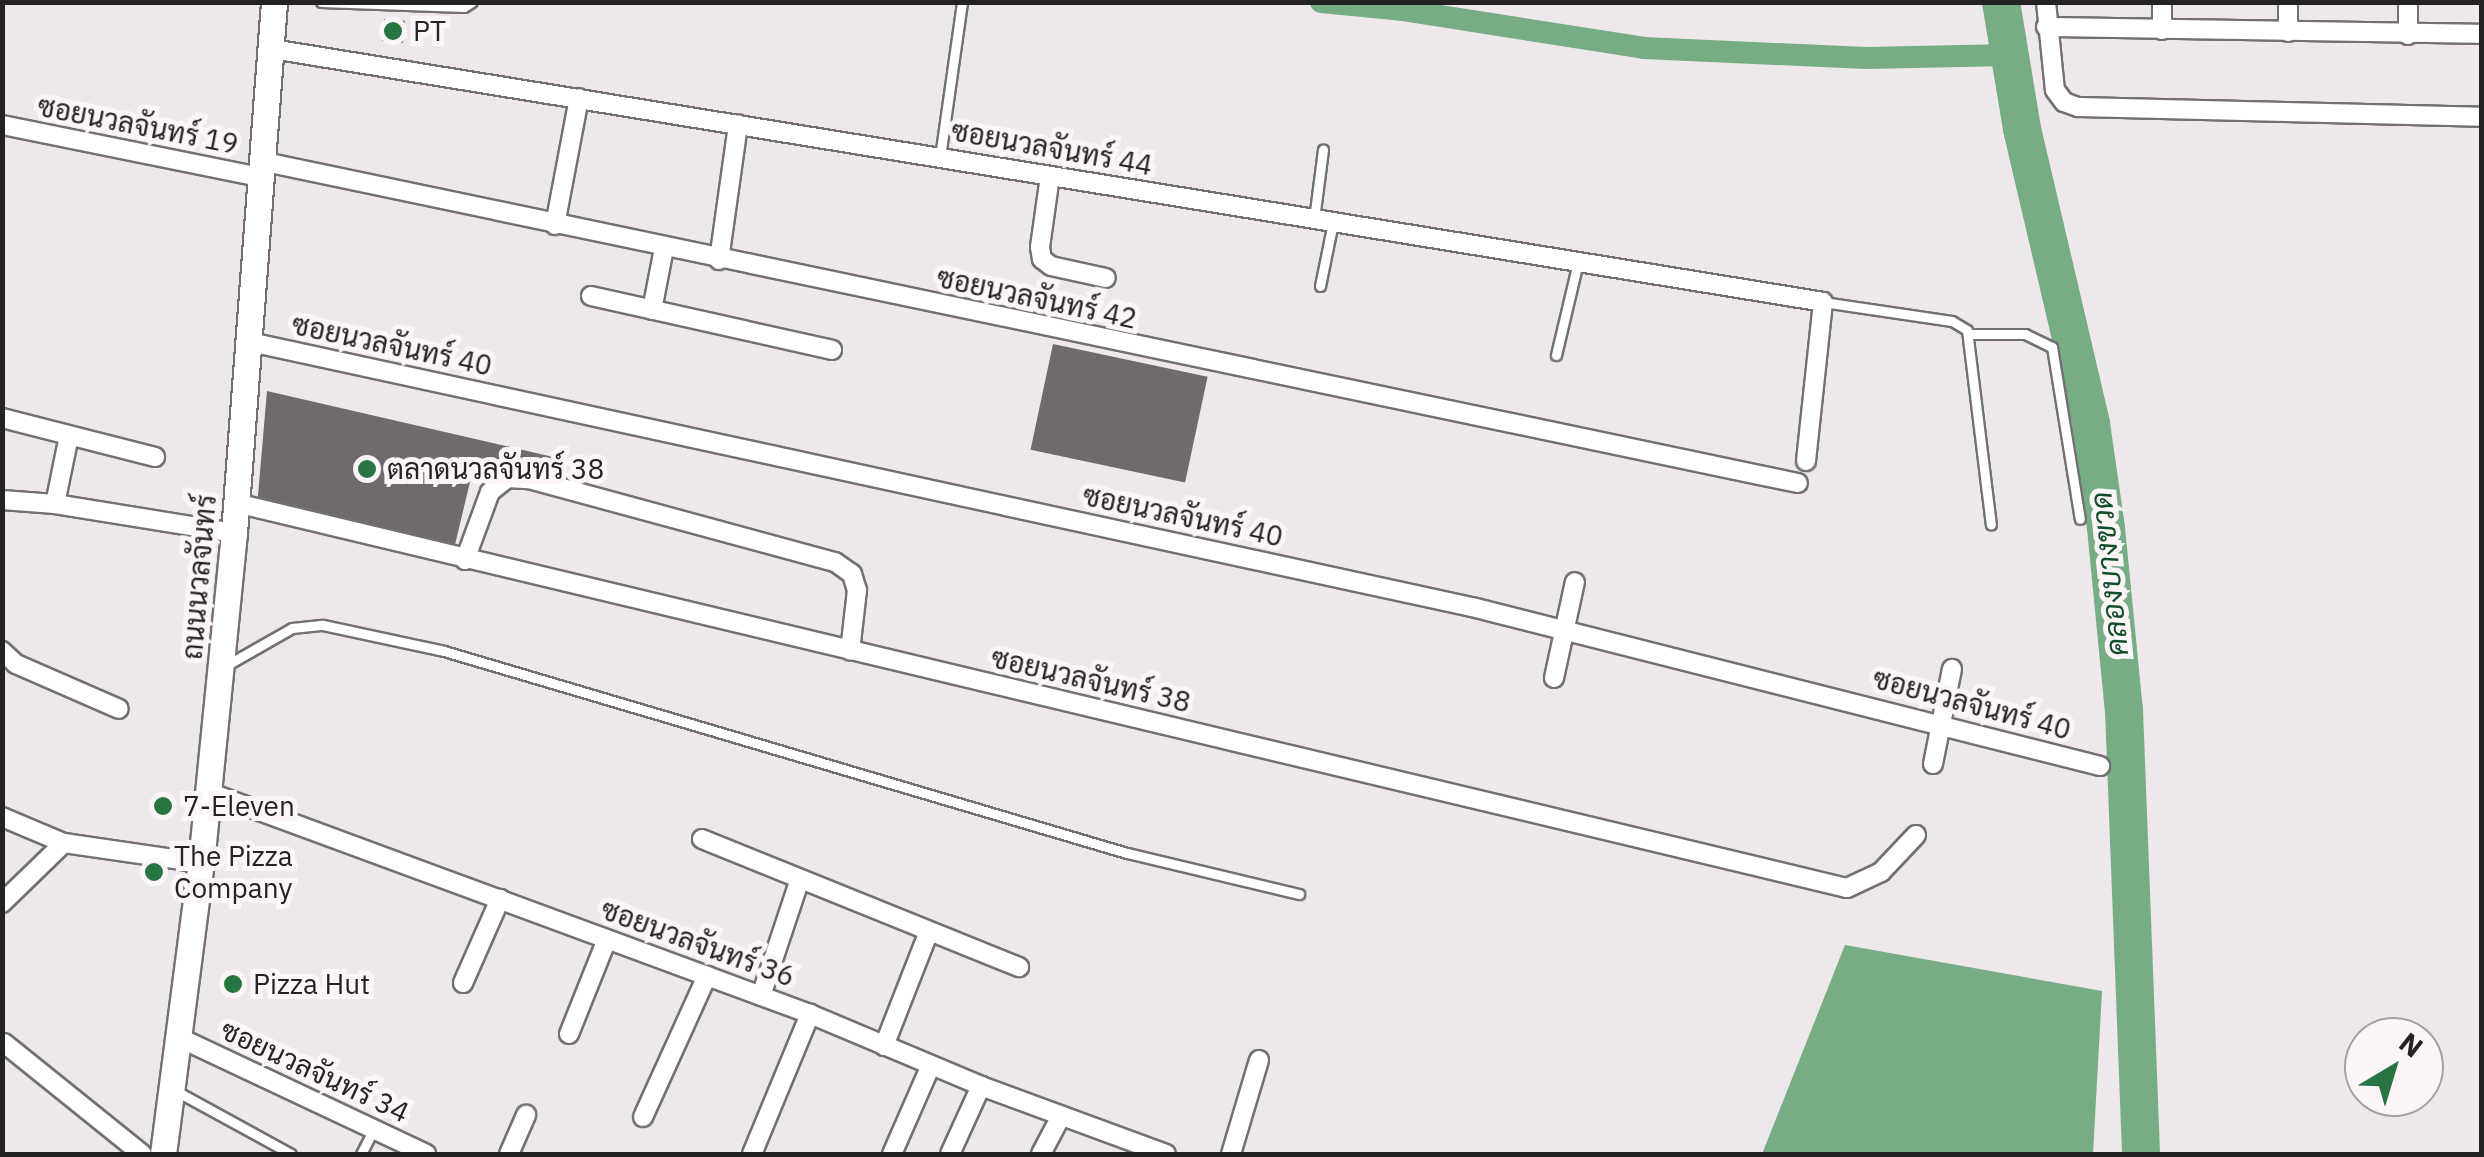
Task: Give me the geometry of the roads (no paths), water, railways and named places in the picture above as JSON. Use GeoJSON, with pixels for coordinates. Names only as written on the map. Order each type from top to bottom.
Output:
{"type":"FeatureCollection","features":[{"type":"Feature","properties":{"kind":"main road","name":"ถนนนวลจันทร์"},"geometry":{"type":"LineString","coordinates":[[163,1154],[202,863],[234,533],[274,2]]}},
{"type":"Feature","properties":{"kind":"street"},"geometry":{"type":"LineString","coordinates":[[2046,2],[2055,90],[2064,102],[2078,107],[2482,117]]}},
{"type":"Feature","properties":{"kind":"street"},"geometry":{"type":"LineString","coordinates":[[2162,2],[2162,30]]}},
{"type":"Feature","properties":{"kind":"street"},"geometry":{"type":"LineString","coordinates":[[2288,2],[2288,32]]}},
{"type":"Feature","properties":{"kind":"street"},"geometry":{"type":"LineString","coordinates":[[2408,2],[2408,35]]}},
{"type":"Feature","properties":{"kind":"street"},"geometry":{"type":"LineString","coordinates":[[2046,27],[2482,34]]}},
{"type":"Feature","properties":{"kind":"street","name":"ซอยนวลจันทร์ 44"},"geometry":{"type":"LineString","coordinates":[[272,48],[1823,302]]}},
{"type":"Feature","properties":{"kind":"street"},"geometry":{"type":"LineString","coordinates":[[555,224],[579,98]]}},
{"type":"Feature","properties":{"kind":"street"},"geometry":{"type":"LineString","coordinates":[[719,260],[738,124]]}},
{"type":"Feature","properties":{"kind":"street","name":"ซอยนวลจันทร์ 19"},"geometry":{"type":"LineString","coordinates":[[2,125],[264,170]]}},
{"type":"Feature","properties":{"kind":"street","name":"ซอยนวลจันทร์ 42"},"geometry":{"type":"LineString","coordinates":[[264,170],[555,224],[1798,483]]}},
{"type":"Feature","properties":{"kind":"street"},"geometry":{"type":"LineString","coordinates":[[1050,176],[1042,259],[1051,266],[1106,278]]}},
{"type":"Feature","properties":{"kind":"street"},"geometry":{"type":"LineString","coordinates":[[652,310],[664,248]]}},
{"type":"Feature","properties":{"kind":"street"},"geometry":{"type":"LineString","coordinates":[[591,296],[832,350]]}},
{"type":"Feature","properties":{"kind":"street"},"geometry":{"type":"LineString","coordinates":[[1806,461],[1823,302]]}},
{"type":"Feature","properties":{"kind":"street","name":"ซอยนวลจันทร์ 40"},"geometry":{"type":"LineString","coordinates":[[250,342],[1564,629],[2100,766]]}},
{"type":"Feature","properties":{"kind":"street"},"geometry":{"type":"LineString","coordinates":[[2,418],[155,458]]}},
{"type":"Feature","properties":{"kind":"street"},"geometry":{"type":"LineString","coordinates":[[55,504],[69,436]]}},
{"type":"Feature","properties":{"kind":"street"},"geometry":{"type":"LineString","coordinates":[[465,560],[490,492],[507,478],[529,479],[835,562],[852,574],[858,590],[850,652]]}},
{"type":"Feature","properties":{"kind":"street"},"geometry":{"type":"LineString","coordinates":[[2,500],[55,504],[234,533]]}},
{"type":"Feature","properties":{"kind":"street","name":"ซอยนวลจันทร์ 38"},"geometry":{"type":"LineString","coordinates":[[236,504],[1847,888],[1882,872],[1916,835]]}},
{"type":"Feature","properties":{"kind":"street"},"geometry":{"type":"LineString","coordinates":[[1554,678],[1575,582]]}},
{"type":"Feature","properties":{"kind":"street"},"geometry":{"type":"LineString","coordinates":[[2,651],[16,664],[119,709]]}},
{"type":"Feature","properties":{"kind":"street"},"geometry":{"type":"LineString","coordinates":[[1932,764],[1952,669]]}},
{"type":"Feature","properties":{"kind":"street","name":"ซอยนวลจันทร์ 36"},"geometry":{"type":"LineString","coordinates":[[208,792],[810,1014],[981,1086],[1166,1154]]}},
{"type":"Feature","properties":{"kind":"street"},"geometry":{"type":"LineString","coordinates":[[2,817],[64,843],[202,863]]}},
{"type":"Feature","properties":{"kind":"street"},"geometry":{"type":"LineString","coordinates":[[702,839],[1019,968]]}},
{"type":"Feature","properties":{"kind":"street"},"geometry":{"type":"LineString","coordinates":[[2,903],[64,843]]}},
{"type":"Feature","properties":{"kind":"street"},"geometry":{"type":"LineString","coordinates":[[761,996],[800,879]]}},
{"type":"Feature","properties":{"kind":"street"},"geometry":{"type":"LineString","coordinates":[[463,983],[500,899]]}},
{"type":"Feature","properties":{"kind":"street"},"geometry":{"type":"LineString","coordinates":[[884,1046],[929,931]]}},
{"type":"Feature","properties":{"kind":"street"},"geometry":{"type":"LineString","coordinates":[[569,1034],[607,939]]}},
{"type":"Feature","properties":{"kind":"street"},"geometry":{"type":"LineString","coordinates":[[643,1117],[707,976]]}},
{"type":"Feature","properties":{"kind":"street"},"geometry":{"type":"LineString","coordinates":[[752,1154],[810,1014]]}},
{"type":"Feature","properties":{"kind":"street","name":"ซอยนวลจันทร์ 34"},"geometry":{"type":"LineString","coordinates":[[180,1038],[426,1154]]}},
{"type":"Feature","properties":{"kind":"street"},"geometry":{"type":"LineString","coordinates":[[4,1043],[142,1154]]}},
{"type":"Feature","properties":{"kind":"street"},"geometry":{"type":"LineString","coordinates":[[1230,1154],[1259,1060]]}},
{"type":"Feature","properties":{"kind":"street"},"geometry":{"type":"LineString","coordinates":[[892,1154],[931,1064]]}},
{"type":"Feature","properties":{"kind":"street"},"geometry":{"type":"LineString","coordinates":[[950,1154],[981,1086]]}},
{"type":"Feature","properties":{"kind":"street"},"geometry":{"type":"LineString","coordinates":[[508,1154],[526,1115]]}},
{"type":"Feature","properties":{"kind":"street"},"geometry":{"type":"LineString","coordinates":[[1041,1154],[1061,1116]]}},
{"type":"Feature","properties":{"kind":"lane"},"geometry":{"type":"LineString","coordinates":[[321,2],[464,7],[472,2]]}},
{"type":"Feature","properties":{"kind":"lane"},"geometry":{"type":"LineString","coordinates":[[940,157],[962,2]]}},
{"type":"Feature","properties":{"kind":"lane"},"geometry":{"type":"LineString","coordinates":[[1314,219],[1322,150]]}},
{"type":"Feature","properties":{"kind":"lane"},"geometry":{"type":"LineString","coordinates":[[1320,286],[1333,222]]}},
{"type":"Feature","properties":{"kind":"lane"},"geometry":{"type":"LineString","coordinates":[[1556,354],[1578,262]]}},
{"type":"Feature","properties":{"kind":"lane"},"geometry":{"type":"LineString","coordinates":[[1823,302],[1952,322],[1969,334],[2025,334],[2052,347],[2080,519]]}},
{"type":"Feature","properties":{"kind":"lane"},"geometry":{"type":"LineString","coordinates":[[1969,334],[1991,525]]}},
{"type":"Feature","properties":{"kind":"lane"},"geometry":{"type":"LineString","coordinates":[[220,669],[292,628],[323,626],[444,652],[1127,853],[1300,894]]}},
{"type":"Feature","properties":{"kind":"lane"},"geometry":{"type":"LineString","coordinates":[[173,1090],[291,1154]]}},
{"type":"Feature","properties":{"kind":"lane"},"geometry":{"type":"LineString","coordinates":[[361,1154],[373,1130]]}},
{"type":"Feature","properties":{"kind":"waterway"},"geometry":{"type":"LineString","coordinates":[[1321,2],[1402,10],[1644,48],[1866,58],[2010,55]]}},
{"type":"Feature","properties":{"kind":"waterway","name":"คลองบางขวด"},"geometry":{"type":"LineString","coordinates":[[2001,2],[2022,129],[2091,424],[2106,528],[2124,710],[2141,1154]]}},
{"type":"Feature","properties":{"kind":"place","name":"PT"},"geometry":{"type":"Point","coordinates":[393,31]}},
{"type":"Feature","properties":{"kind":"place","name":"ตลาดนวลจันทร์ 38"},"geometry":{"type":"Point","coordinates":[367,469]}},
{"type":"Feature","properties":{"kind":"place","name":"7-Eleven"},"geometry":{"type":"Point","coordinates":[163,806]}},
{"type":"Feature","properties":{"kind":"place","name":"The Pizza Company"},"geometry":{"type":"Point","coordinates":[154,872]}},
{"type":"Feature","properties":{"kind":"place","name":"Pizza Hut"},"geometry":{"type":"Point","coordinates":[233,984]}}]}
